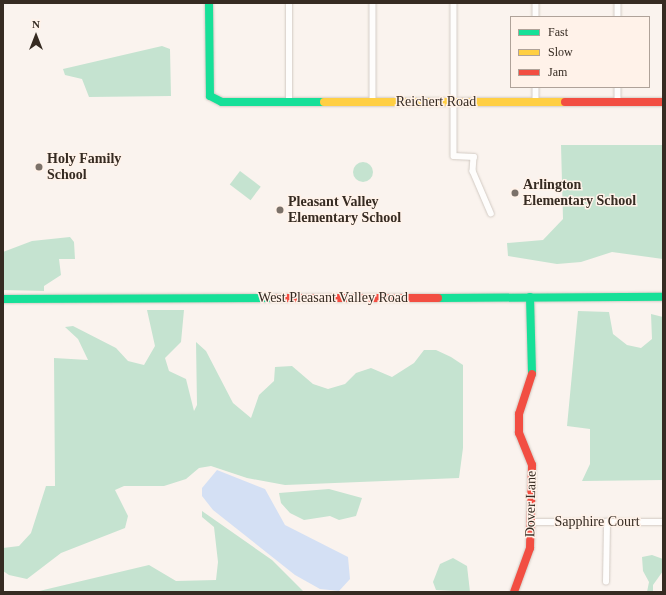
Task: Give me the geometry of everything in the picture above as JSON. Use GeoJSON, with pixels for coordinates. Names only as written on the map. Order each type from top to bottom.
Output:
{"type":"FeatureCollection","features":[{"type":"Feature","properties":{"kind":"street","name":"Reichert Road"},"geometry":{"type":"LineString","coordinates":[[209,3],[210,96],[222,102],[663,102]]}},
{"type":"Feature","properties":{"kind":"street"},"geometry":{"type":"LineString","coordinates":[[289,3],[289,102]]}},
{"type":"Feature","properties":{"kind":"street"},"geometry":{"type":"LineString","coordinates":[[373,3],[373,102]]}},
{"type":"Feature","properties":{"kind":"street"},"geometry":{"type":"LineString","coordinates":[[454,3],[454,156],[474,157],[473,171],[491,213]]}},
{"type":"Feature","properties":{"kind":"street"},"geometry":{"type":"LineString","coordinates":[[536,3],[536,16]]}},
{"type":"Feature","properties":{"kind":"street"},"geometry":{"type":"LineString","coordinates":[[618,3],[618,16]]}},
{"type":"Feature","properties":{"kind":"street"},"geometry":{"type":"LineString","coordinates":[[536,88],[536,102]]}},
{"type":"Feature","properties":{"kind":"street"},"geometry":{"type":"LineString","coordinates":[[618,88],[618,102]]}},
{"type":"Feature","properties":{"kind":"street","name":"Dover Lane"},"geometry":{"type":"LineString","coordinates":[[514,592],[530,548],[532,465],[519,433],[519,414],[532,377],[530,297]]}},
{"type":"Feature","properties":{"kind":"street","name":"West Pleasant Valley Road"},"geometry":{"type":"LineString","coordinates":[[3,299],[663,297]]}},
{"type":"Feature","properties":{"kind":"street","name":"Sapphire Court"},"geometry":{"type":"LineString","coordinates":[[530,522],[663,522]]}},
{"type":"Feature","properties":{"kind":"street"},"geometry":{"type":"LineString","coordinates":[[606,582],[607,522]]}},
{"type":"Feature","properties":{"kind":"green space"},"geometry":{"type":"Polygon","coordinates":[[[162,46],[170,49],[171,96],[89,97],[82,79],[65,75],[63,69],[162,46]]]}},
{"type":"Feature","properties":{"kind":"green space"},"geometry":{"type":"Polygon","coordinates":[[[561,145],[663,145],[663,259],[612,252],[581,262],[557,264],[508,256],[507,243],[543,240],[563,219],[561,145]]]}},
{"type":"Feature","properties":{"kind":"green space"},"geometry":{"type":"Polygon","coordinates":[[[363,162],[370,165],[373,172],[370,179],[363,182],[356,179],[353,172],[356,165],[363,162]]]}},
{"type":"Feature","properties":{"kind":"green space"},"geometry":{"type":"Polygon","coordinates":[[[240,171],[261,187],[251,200],[230,185],[240,171]]]}},
{"type":"Feature","properties":{"kind":"green space"},"geometry":{"type":"Polygon","coordinates":[[[70,237],[74,242],[75,259],[59,259],[61,275],[44,286],[44,291],[3,290],[3,252],[32,241],[70,237]]]}},
{"type":"Feature","properties":{"kind":"green space"},"geometry":{"type":"Polygon","coordinates":[[[147,310],[184,310],[181,342],[165,358],[169,371],[186,379],[194,411],[197,405],[196,342],[206,351],[233,403],[251,418],[259,395],[274,381],[275,367],[292,366],[313,384],[328,389],[345,384],[356,373],[371,368],[392,377],[414,363],[424,350],[436,350],[451,357],[463,365],[463,448],[459,478],[285,485],[247,478],[211,466],[199,468],[186,479],[164,486],[124,486],[115,490],[128,516],[125,528],[61,553],[27,579],[9,575],[3,571],[3,548],[19,546],[31,533],[46,486],[55,486],[54,358],[88,360],[78,339],[65,327],[73,326],[116,348],[128,361],[144,365],[155,346],[147,310]]]}},
{"type":"Feature","properties":{"kind":"green space"},"geometry":{"type":"Polygon","coordinates":[[[578,311],[609,312],[613,334],[627,345],[641,348],[652,339],[651,314],[663,317],[663,480],[582,481],[590,464],[590,429],[567,426],[578,311]]]}},
{"type":"Feature","properties":{"kind":"green space"},"geometry":{"type":"Polygon","coordinates":[[[329,489],[362,498],[356,516],[339,520],[330,516],[304,520],[290,513],[281,503],[279,493],[329,489]]]}},
{"type":"Feature","properties":{"kind":"green space"},"geometry":{"type":"Polygon","coordinates":[[[202,511],[272,560],[304,592],[35,592],[149,565],[176,581],[216,580],[218,562],[214,527],[202,517],[202,511]]]}},
{"type":"Feature","properties":{"kind":"green space"},"geometry":{"type":"Polygon","coordinates":[[[652,555],[663,559],[663,571],[653,585],[653,592],[647,592],[649,582],[643,571],[642,557],[652,555]]]}},
{"type":"Feature","properties":{"kind":"green space"},"geometry":{"type":"Polygon","coordinates":[[[453,558],[467,566],[470,592],[436,590],[433,582],[440,564],[453,558]]]}},
{"type":"Feature","properties":{"kind":"water"},"geometry":{"type":"Polygon","coordinates":[[[217,470],[265,489],[285,525],[348,557],[350,579],[339,591],[320,589],[295,575],[213,510],[202,496],[202,488],[217,470]]]}},
{"type":"Feature","properties":{"kind":"traffic: fast"},"geometry":{"type":"LineString","coordinates":[[209,3],[210,96],[222,102],[324,102]]}},
{"type":"Feature","properties":{"kind":"traffic: fast"},"geometry":{"type":"LineString","coordinates":[[530,297],[532,374]]}},
{"type":"Feature","properties":{"kind":"traffic: fast"},"geometry":{"type":"LineString","coordinates":[[438,298],[663,297]]}},
{"type":"Feature","properties":{"kind":"traffic: fast"},"geometry":{"type":"LineString","coordinates":[[3,299],[277,298]]}},
{"type":"Feature","properties":{"kind":"traffic: slow"},"geometry":{"type":"LineString","coordinates":[[324,102],[565,102]]}},
{"type":"Feature","properties":{"kind":"traffic: jam"},"geometry":{"type":"LineString","coordinates":[[565,102],[663,102]]}},
{"type":"Feature","properties":{"kind":"traffic: jam"},"geometry":{"type":"LineString","coordinates":[[277,298],[438,298]]}},
{"type":"Feature","properties":{"kind":"traffic: jam"},"geometry":{"type":"LineString","coordinates":[[514,592],[530,548],[532,465],[519,433],[519,414],[532,374]]}},
{"type":"Feature","properties":{"kind":"place","name":"Holy Family School"},"geometry":{"type":"Point","coordinates":[39,167]}},
{"type":"Feature","properties":{"kind":"place","name":"Arlington Elementary School"},"geometry":{"type":"Point","coordinates":[515,193]}},
{"type":"Feature","properties":{"kind":"place","name":"Pleasant Valley Elementary School"},"geometry":{"type":"Point","coordinates":[280,210]}}]}
